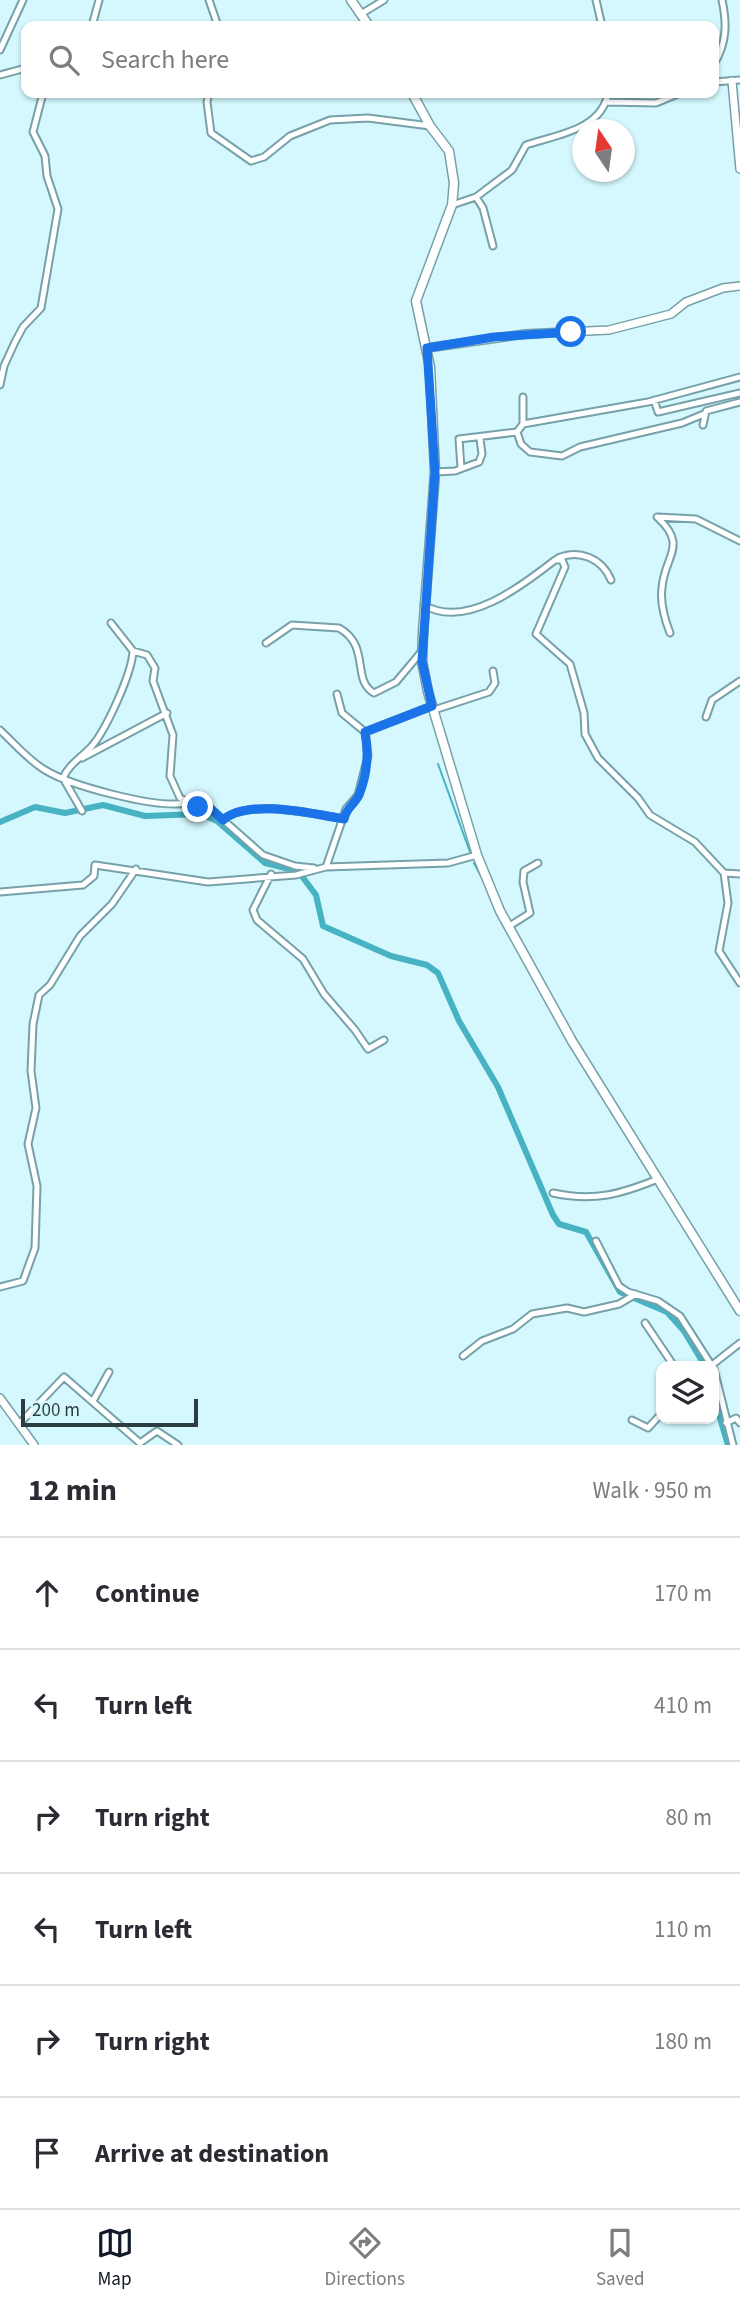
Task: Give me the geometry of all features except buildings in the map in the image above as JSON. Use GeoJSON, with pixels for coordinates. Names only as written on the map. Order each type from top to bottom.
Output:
{"type":"FeatureCollection","features":[{"type":"Feature","properties":{"kind":"main road"},"geometry":{"type":"LineString","coordinates":[[351,0],[365,21]]}},
{"type":"Feature","properties":{"kind":"main road"},"geometry":{"type":"LineString","coordinates":[[415,98],[430,126],[444,141],[451,158],[452,205],[416,301],[427,348],[435,472],[422,661],[433,708],[477,855],[508,927],[572,1041],[740,1311]]}},
{"type":"Feature","properties":{"kind":"street"},"geometry":{"type":"LineString","coordinates":[[0,50],[23,0]]}},
{"type":"Feature","properties":{"kind":"street"},"geometry":{"type":"LineString","coordinates":[[93,21],[99,0]]}},
{"type":"Feature","properties":{"kind":"street"},"geometry":{"type":"LineString","coordinates":[[209,0],[216,21]]}},
{"type":"Feature","properties":{"kind":"street"},"geometry":{"type":"LineString","coordinates":[[360,14],[384,0]]}},
{"type":"Feature","properties":{"kind":"street"},"geometry":{"type":"LineString","coordinates":[[596,0],[602,21]]}},
{"type":"Feature","properties":{"kind":"street"},"geometry":{"type":"LineString","coordinates":[[719,54],[724,43],[726,26],[722,0]]}},
{"type":"Feature","properties":{"kind":"street"},"geometry":{"type":"LineString","coordinates":[[0,75],[21,69]]}},
{"type":"Feature","properties":{"kind":"street"},"geometry":{"type":"LineString","coordinates":[[736,80],[740,169]]}},
{"type":"Feature","properties":{"kind":"street"},"geometry":{"type":"LineString","coordinates":[[0,384],[4,366],[23,327],[41,308],[58,209],[47,176],[45,156],[33,132],[42,98]]}},
{"type":"Feature","properties":{"kind":"street"},"geometry":{"type":"LineString","coordinates":[[209,98],[211,133],[251,161],[264,157],[290,136],[330,120],[377,118],[430,126]]}},
{"type":"Feature","properties":{"kind":"street"},"geometry":{"type":"LineString","coordinates":[[452,205],[477,197],[512,170],[526,145],[568,134],[596,117],[607,98]]}},
{"type":"Feature","properties":{"kind":"street"},"geometry":{"type":"LineString","coordinates":[[607,102],[656,103],[668,98]]}},
{"type":"Feature","properties":{"kind":"street"},"geometry":{"type":"LineString","coordinates":[[477,197],[483,208],[493,246]]}},
{"type":"Feature","properties":{"kind":"street"},"geometry":{"type":"LineString","coordinates":[[427,348],[525,334],[609,330],[670,314],[686,302],[723,288],[740,286]]}},
{"type":"Feature","properties":{"kind":"street"},"geometry":{"type":"LineString","coordinates":[[523,424],[654,400],[740,377]]}},
{"type":"Feature","properties":{"kind":"street"},"geometry":{"type":"LineString","coordinates":[[700,387],[703,402]]}},
{"type":"Feature","properties":{"kind":"street"},"geometry":{"type":"LineString","coordinates":[[654,400],[658,412],[740,393]]}},
{"type":"Feature","properties":{"kind":"street"},"geometry":{"type":"LineString","coordinates":[[461,468],[459,439],[480,439],[517,432],[523,424],[523,397]]}},
{"type":"Feature","properties":{"kind":"street"},"geometry":{"type":"LineString","coordinates":[[517,432],[521,444],[530,452],[562,456],[580,447],[682,423],[740,402]]}},
{"type":"Feature","properties":{"kind":"street"},"geometry":{"type":"LineString","coordinates":[[703,425],[704,414]]}},
{"type":"Feature","properties":{"kind":"street"},"geometry":{"type":"LineString","coordinates":[[435,472],[461,468],[482,459],[480,439]]}},
{"type":"Feature","properties":{"kind":"street"},"geometry":{"type":"LineString","coordinates":[[670,633],[661,590],[674,543],[670,531],[657,517],[696,519],[740,541]]}},
{"type":"Feature","properties":{"kind":"street"},"geometry":{"type":"LineString","coordinates":[[424,605],[446,611],[470,609],[521,585],[555,560],[569,554],[594,559],[607,570],[611,580]]}},
{"type":"Feature","properties":{"kind":"street"},"geometry":{"type":"LineString","coordinates":[[555,560],[562,560],[565,567],[535,631],[570,664],[584,713],[585,734],[597,758],[638,798],[650,816],[695,842],[724,873],[728,903],[719,951],[740,983]]}},
{"type":"Feature","properties":{"kind":"street"},"geometry":{"type":"LineString","coordinates":[[111,623],[133,650],[147,655],[155,667],[153,681],[167,713],[173,736],[170,776],[174,790],[187,803]]}},
{"type":"Feature","properties":{"kind":"street"},"geometry":{"type":"LineString","coordinates":[[266,643],[292,625],[339,628],[358,650],[363,682],[374,693],[396,682],[423,650]]}},
{"type":"Feature","properties":{"kind":"street"},"geometry":{"type":"LineString","coordinates":[[82,808],[63,778],[66,769],[92,746],[110,719],[132,664],[133,650]]}},
{"type":"Feature","properties":{"kind":"street"},"geometry":{"type":"LineString","coordinates":[[365,732],[489,691],[495,683],[494,671]]}},
{"type":"Feature","properties":{"kind":"street"},"geometry":{"type":"LineString","coordinates":[[706,717],[712,700],[740,681]]}},
{"type":"Feature","properties":{"kind":"street"},"geometry":{"type":"LineString","coordinates":[[323,868],[346,809],[358,795],[368,756],[365,732],[342,713],[337,694]]}},
{"type":"Feature","properties":{"kind":"street"},"geometry":{"type":"LineString","coordinates":[[76,761],[167,713]]}},
{"type":"Feature","properties":{"kind":"street"},"geometry":{"type":"LineString","coordinates":[[0,730],[44,770],[88,788],[154,802],[187,803],[211,809],[263,855],[295,866],[323,868],[448,863],[477,855]]}},
{"type":"Feature","properties":{"kind":"street"},"geometry":{"type":"LineString","coordinates":[[223,820],[232,812],[265,809],[344,819]]}},
{"type":"Feature","properties":{"kind":"street"},"geometry":{"type":"LineString","coordinates":[[508,927],[524,919],[530,912],[523,882],[524,872],[538,863]]}},
{"type":"Feature","properties":{"kind":"street"},"geometry":{"type":"LineString","coordinates":[[0,891],[83,885],[94,876],[95,865],[136,869],[208,882],[271,874],[296,874],[323,868]]}},
{"type":"Feature","properties":{"kind":"street"},"geometry":{"type":"LineString","coordinates":[[0,1287],[23,1280],[35,1248],[37,1186],[28,1144],[36,1108],[31,1071],[33,1024],[39,995],[50,985],[80,936],[112,904],[136,869]]}},
{"type":"Feature","properties":{"kind":"street"},"geometry":{"type":"LineString","coordinates":[[724,873],[740,874]]}},
{"type":"Feature","properties":{"kind":"street"},"geometry":{"type":"LineString","coordinates":[[271,874],[253,910],[257,920],[303,959],[324,994],[368,1049],[384,1040]]}},
{"type":"Feature","properties":{"kind":"street"},"geometry":{"type":"LineString","coordinates":[[554,1193],[582,1198],[624,1194],[658,1179]]}},
{"type":"Feature","properties":{"kind":"street"},"geometry":{"type":"LineString","coordinates":[[596,1241],[619,1286],[633,1297]]}},
{"type":"Feature","properties":{"kind":"street"},"geometry":{"type":"LineString","coordinates":[[463,1356],[482,1341],[513,1329],[532,1314],[567,1308],[584,1312],[633,1297],[658,1301],[680,1316],[709,1361]]}},
{"type":"Feature","properties":{"kind":"street"},"geometry":{"type":"LineString","coordinates":[[645,1323],[671,1361]]}},
{"type":"Feature","properties":{"kind":"street"},"geometry":{"type":"LineString","coordinates":[[719,1362],[740,1343]]}},
{"type":"Feature","properties":{"kind":"street"},"geometry":{"type":"LineString","coordinates":[[93,1401],[109,1373]]}},
{"type":"Feature","properties":{"kind":"street"},"geometry":{"type":"LineString","coordinates":[[20,1423],[64,1377],[140,1443],[157,1431],[178,1445]]}},
{"type":"Feature","properties":{"kind":"street"},"geometry":{"type":"LineString","coordinates":[[719,1393],[733,1445]]}},
{"type":"Feature","properties":{"kind":"street"},"geometry":{"type":"LineString","coordinates":[[0,1398],[34,1445]]}},
{"type":"Feature","properties":{"kind":"street"},"geometry":{"type":"LineString","coordinates":[[726,1423],[736,1418],[740,1423]]}},
{"type":"Feature","properties":{"kind":"street"},"geometry":{"type":"LineString","coordinates":[[632,1420],[648,1428],[656,1420]]}},
{"type":"Feature","properties":{"kind":"waterway"},"geometry":{"type":"LineString","coordinates":[[438,764],[470,852]]}},
{"type":"Feature","properties":{"kind":"waterway"},"geometry":{"type":"LineString","coordinates":[[0,822],[35,807],[65,813],[103,805],[145,816],[201,814],[217,821],[265,863],[298,871],[316,895],[323,926],[391,956],[427,965],[438,973],[459,1021],[498,1087],[559,1224],[586,1232],[620,1292],[667,1312],[684,1331],[702,1361]]}},
{"type":"Feature","properties":{"kind":"waterway"},"geometry":{"type":"LineString","coordinates":[[474,863],[483,880]]}},
{"type":"Feature","properties":{"kind":"waterway"},"geometry":{"type":"LineString","coordinates":[[515,945],[553,1014]]}},
{"type":"Feature","properties":{"kind":"waterway"},"geometry":{"type":"LineString","coordinates":[[719,1415],[728,1445]]}},
{"type":"Feature","properties":{"kind":"route"},"geometry":{"type":"LineString","coordinates":[[198,807],[211,809],[215,816],[223,820],[232,812],[265,809],[344,819],[346,809],[358,795],[365,770],[368,747],[365,732],[432,706],[422,661],[428,543],[435,472],[427,348],[494,337],[571,332]]}}]}
